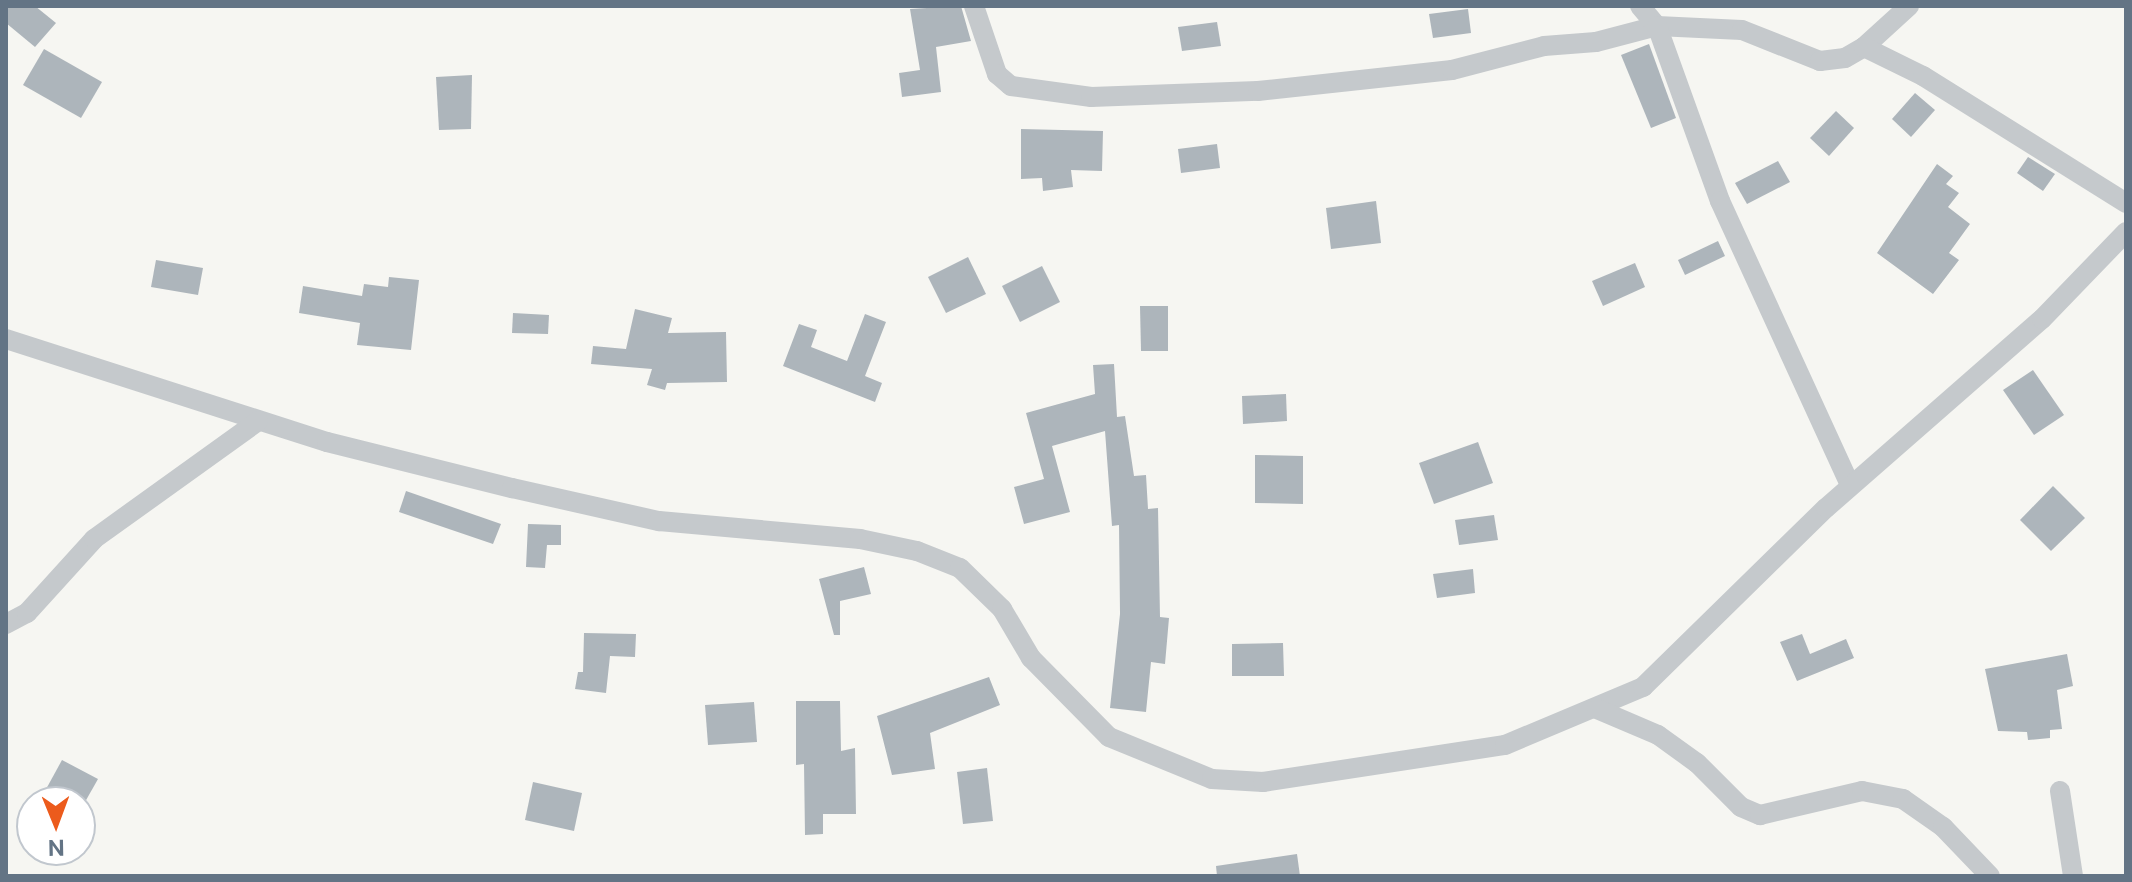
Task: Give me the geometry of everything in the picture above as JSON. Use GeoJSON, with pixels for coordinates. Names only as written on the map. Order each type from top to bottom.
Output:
{"type":"FeatureCollection","features":[{"type":"Feature","properties":{"kind":"street"},"geometry":{"type":"LineString","coordinates":[[974,6],[997,74],[1011,86],[1091,97],[1258,91],[1452,70],[1544,46],[1596,42],[1657,26],[1742,30],[1820,61],[1845,58],[1864,47],[1909,6]]}},
{"type":"Feature","properties":{"kind":"street"},"geometry":{"type":"LineString","coordinates":[[1640,6],[1657,26],[1720,201],[1850,485]]}},
{"type":"Feature","properties":{"kind":"street"},"geometry":{"type":"LineString","coordinates":[[1864,47],[1948,91],[2126,203]]}},
{"type":"Feature","properties":{"kind":"street"},"geometry":{"type":"LineString","coordinates":[[6,339],[258,421],[496,485],[659,521],[860,539],[917,551],[960,568],[1002,609],[1031,658],[1109,737],[1212,779],[1263,782],[1505,745],[1597,709],[1643,687],[1850,485],[2042,319],[2126,232]]}},
{"type":"Feature","properties":{"kind":"street"},"geometry":{"type":"LineString","coordinates":[[6,624],[27,613],[94,539],[258,421]]}},
{"type":"Feature","properties":{"kind":"street"},"geometry":{"type":"LineString","coordinates":[[1597,709],[1658,735],[1697,763],[1741,807],[1760,815],[1862,791],[1903,799],[1943,827],[1990,876]]}},
{"type":"Feature","properties":{"kind":"street"},"geometry":{"type":"LineString","coordinates":[[2060,791],[2073,876]]}},
{"type":"Feature","properties":{"kind":"building"},"geometry":{"type":"Polygon","coordinates":[[[6,6],[35,6],[56,23],[35,47],[6,23],[6,6]]]}},
{"type":"Feature","properties":{"kind":"building"},"geometry":{"type":"Polygon","coordinates":[[[961,6],[971,41],[936,47],[941,92],[902,97],[899,73],[920,70],[910,9],[961,6]]]}},
{"type":"Feature","properties":{"kind":"building"},"geometry":{"type":"Polygon","coordinates":[[[1468,9],[1471,33],[1433,38],[1429,14],[1468,9]]]}},
{"type":"Feature","properties":{"kind":"building"},"geometry":{"type":"Polygon","coordinates":[[[1217,22],[1221,46],[1182,51],[1178,27],[1217,22]]]}},
{"type":"Feature","properties":{"kind":"building"},"geometry":{"type":"Polygon","coordinates":[[[1649,44],[1676,118],[1651,128],[1621,55],[1649,44]]]}},
{"type":"Feature","properties":{"kind":"building"},"geometry":{"type":"Polygon","coordinates":[[[44,49],[102,82],[81,118],[23,85],[44,49]]]}},
{"type":"Feature","properties":{"kind":"building"},"geometry":{"type":"Polygon","coordinates":[[[472,75],[471,129],[439,130],[436,77],[472,75]]]}},
{"type":"Feature","properties":{"kind":"building"},"geometry":{"type":"Polygon","coordinates":[[[1915,93],[1935,110],[1911,137],[1892,119],[1915,93]]]}},
{"type":"Feature","properties":{"kind":"building"},"geometry":{"type":"Polygon","coordinates":[[[1836,111],[1854,128],[1829,156],[1810,138],[1836,111]]]}},
{"type":"Feature","properties":{"kind":"building"},"geometry":{"type":"Polygon","coordinates":[[[1021,129],[1103,131],[1102,171],[1071,170],[1073,187],[1043,191],[1042,178],[1021,179],[1021,129]]]}},
{"type":"Feature","properties":{"kind":"building"},"geometry":{"type":"Polygon","coordinates":[[[1217,144],[1220,168],[1181,173],[1178,149],[1217,144]]]}},
{"type":"Feature","properties":{"kind":"building"},"geometry":{"type":"Polygon","coordinates":[[[2028,157],[2055,174],[2043,191],[2017,173],[2028,157]]]}},
{"type":"Feature","properties":{"kind":"building"},"geometry":{"type":"Polygon","coordinates":[[[1778,161],[1790,182],[1747,204],[1735,183],[1778,161]]]}},
{"type":"Feature","properties":{"kind":"building"},"geometry":{"type":"Polygon","coordinates":[[[1937,164],[1953,176],[1946,184],[1959,193],[1948,207],[1970,224],[1949,253],[1959,260],[1933,294],[1877,253],[1937,164]]]}},
{"type":"Feature","properties":{"kind":"building"},"geometry":{"type":"Polygon","coordinates":[[[1376,201],[1381,243],[1331,249],[1326,208],[1376,201]]]}},
{"type":"Feature","properties":{"kind":"building"},"geometry":{"type":"Polygon","coordinates":[[[1718,241],[1725,256],[1685,275],[1678,260],[1718,241]]]}},
{"type":"Feature","properties":{"kind":"building"},"geometry":{"type":"Polygon","coordinates":[[[968,257],[986,294],[946,313],[928,277],[968,257]]]}},
{"type":"Feature","properties":{"kind":"building"},"geometry":{"type":"Polygon","coordinates":[[[156,260],[203,268],[198,295],[151,287],[156,260]]]}},
{"type":"Feature","properties":{"kind":"building"},"geometry":{"type":"Polygon","coordinates":[[[1635,263],[1645,287],[1603,306],[1592,281],[1635,263]]]}},
{"type":"Feature","properties":{"kind":"building"},"geometry":{"type":"Polygon","coordinates":[[[1042,266],[1060,302],[1020,322],[1002,286],[1042,266]]]}},
{"type":"Feature","properties":{"kind":"building"},"geometry":{"type":"Polygon","coordinates":[[[389,277],[419,280],[411,350],[357,345],[360,323],[299,313],[303,286],[362,296],[364,284],[388,287],[389,277]]]}},
{"type":"Feature","properties":{"kind":"building"},"geometry":{"type":"Polygon","coordinates":[[[1140,306],[1168,306],[1168,351],[1141,351],[1140,306]]]}},
{"type":"Feature","properties":{"kind":"building"},"geometry":{"type":"Polygon","coordinates":[[[635,309],[672,318],[668,333],[726,332],[727,382],[667,383],[665,390],[647,385],[652,369],[591,364],[593,346],[626,349],[635,309]]]}},
{"type":"Feature","properties":{"kind":"building"},"geometry":{"type":"Polygon","coordinates":[[[513,313],[549,315],[548,334],[512,333],[513,313]]]}},
{"type":"Feature","properties":{"kind":"building"},"geometry":{"type":"Polygon","coordinates":[[[865,314],[886,322],[865,376],[882,383],[875,402],[783,366],[799,324],[817,330],[811,347],[847,361],[865,314]]]}},
{"type":"Feature","properties":{"kind":"building"},"geometry":{"type":"Polygon","coordinates":[[[1114,364],[1117,417],[1125,416],[1134,476],[1146,475],[1148,509],[1158,508],[1160,617],[1169,618],[1165,664],[1151,662],[1146,712],[1110,708],[1120,614],[1119,525],[1112,526],[1105,431],[1052,446],[1070,512],[1024,524],[1014,487],[1044,479],[1026,413],[1095,394],[1093,365],[1114,364]]]}},
{"type":"Feature","properties":{"kind":"building"},"geometry":{"type":"Polygon","coordinates":[[[2033,370],[2064,415],[2034,435],[2003,390],[2033,370]]]}},
{"type":"Feature","properties":{"kind":"building"},"geometry":{"type":"Polygon","coordinates":[[[1286,394],[1287,421],[1243,424],[1242,396],[1286,394]]]}},
{"type":"Feature","properties":{"kind":"building"},"geometry":{"type":"Polygon","coordinates":[[[1478,442],[1493,483],[1434,504],[1419,463],[1478,442]]]}},
{"type":"Feature","properties":{"kind":"building"},"geometry":{"type":"Polygon","coordinates":[[[1255,455],[1303,456],[1303,504],[1255,503],[1255,455]]]}},
{"type":"Feature","properties":{"kind":"building"},"geometry":{"type":"Polygon","coordinates":[[[2053,486],[2085,518],[2051,551],[2020,520],[2053,486]]]}},
{"type":"Feature","properties":{"kind":"building"},"geometry":{"type":"Polygon","coordinates":[[[406,491],[501,524],[493,544],[399,512],[406,491]]]}},
{"type":"Feature","properties":{"kind":"building"},"geometry":{"type":"Polygon","coordinates":[[[1494,515],[1498,540],[1459,545],[1455,520],[1494,515]]]}},
{"type":"Feature","properties":{"kind":"building"},"geometry":{"type":"Polygon","coordinates":[[[528,524],[561,525],[561,545],[547,545],[545,568],[526,567],[528,524]]]}},
{"type":"Feature","properties":{"kind":"building"},"geometry":{"type":"Polygon","coordinates":[[[864,567],[871,594],[840,601],[840,635],[834,635],[819,579],[864,567]]]}},
{"type":"Feature","properties":{"kind":"building"},"geometry":{"type":"Polygon","coordinates":[[[1473,569],[1475,593],[1437,598],[1433,574],[1473,569]]]}},
{"type":"Feature","properties":{"kind":"building"},"geometry":{"type":"Polygon","coordinates":[[[584,633],[636,634],[635,657],[610,656],[606,693],[575,689],[578,672],[583,672],[584,633]]]}},
{"type":"Feature","properties":{"kind":"building"},"geometry":{"type":"Polygon","coordinates":[[[1802,634],[1810,654],[1846,639],[1854,658],[1797,681],[1780,642],[1802,634]]]}},
{"type":"Feature","properties":{"kind":"building"},"geometry":{"type":"Polygon","coordinates":[[[1283,643],[1284,676],[1232,676],[1232,644],[1283,643]]]}},
{"type":"Feature","properties":{"kind":"building"},"geometry":{"type":"Polygon","coordinates":[[[2067,654],[2073,686],[2057,690],[2062,729],[2050,730],[2050,738],[2028,740],[2027,732],[1998,731],[1985,669],[2067,654]]]}},
{"type":"Feature","properties":{"kind":"building"},"geometry":{"type":"Polygon","coordinates":[[[989,677],[1000,705],[930,733],[935,769],[892,775],[877,716],[989,677]]]}},
{"type":"Feature","properties":{"kind":"building"},"geometry":{"type":"Polygon","coordinates":[[[796,701],[840,701],[841,751],[855,748],[856,814],[823,814],[823,834],[805,835],[804,764],[796,765],[796,701]]]}},
{"type":"Feature","properties":{"kind":"building"},"geometry":{"type":"Polygon","coordinates":[[[754,702],[757,742],[708,745],[705,705],[754,702]]]}},
{"type":"Feature","properties":{"kind":"building"},"geometry":{"type":"Polygon","coordinates":[[[62,760],[98,779],[94,786],[48,786],[62,760]]]}},
{"type":"Feature","properties":{"kind":"building"},"geometry":{"type":"Polygon","coordinates":[[[987,768],[993,821],[963,824],[957,772],[987,768]]]}},
{"type":"Feature","properties":{"kind":"building"},"geometry":{"type":"Polygon","coordinates":[[[533,782],[582,793],[574,831],[525,820],[533,782]]]}},
{"type":"Feature","properties":{"kind":"building"},"geometry":{"type":"Polygon","coordinates":[[[1297,854],[1300,876],[1217,876],[1216,866],[1297,854]]]}}]}
